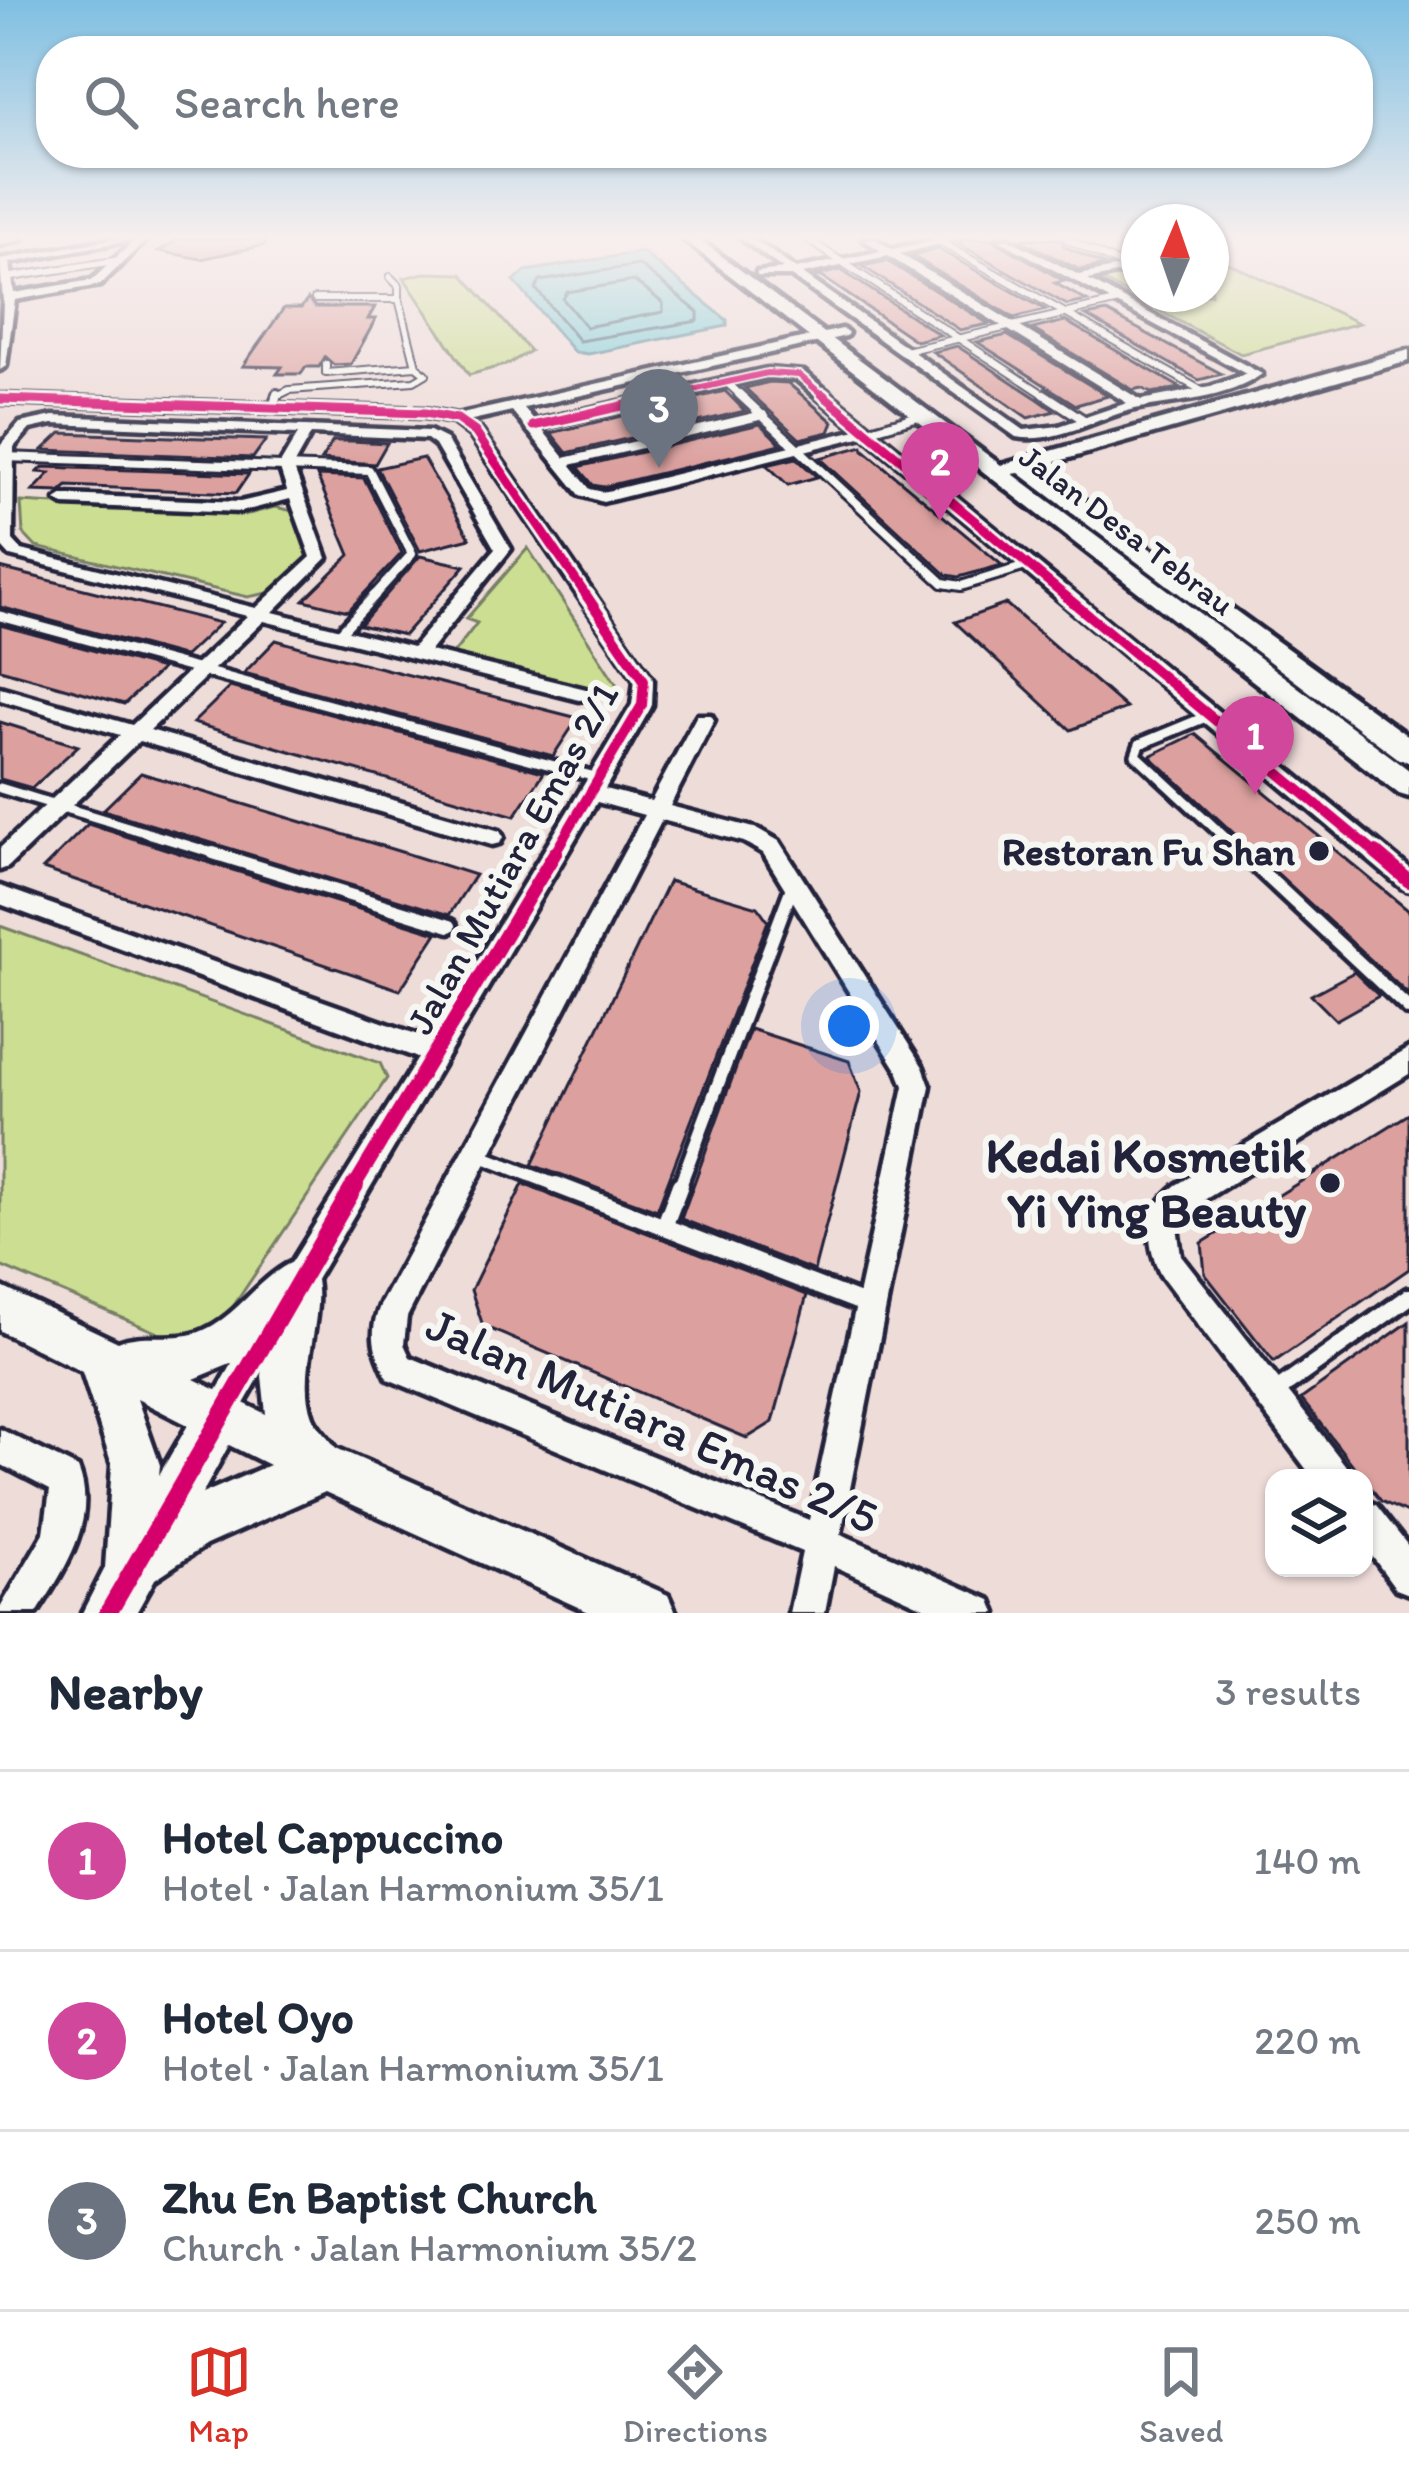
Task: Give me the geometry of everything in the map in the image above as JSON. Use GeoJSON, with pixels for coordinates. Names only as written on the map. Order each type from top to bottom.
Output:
{"type":"FeatureCollection","features":[{"type":"Feature","properties":{"kind":"street"},"geometry":{"type":"LineString","coordinates":[[0,366],[5,314]]}},
{"type":"Feature","properties":{"kind":"street","name":"Jalan Desa Tebrau"},"geometry":{"type":"LineString","coordinates":[[790,314],[922,415],[1009,469],[1409,752]]}},
{"type":"Feature","properties":{"kind":"street","name":"Jalan Desa Tebrau"},"geometry":{"type":"LineString","coordinates":[[817,314],[1409,786]]}},
{"type":"Feature","properties":{"kind":"street"},"geometry":{"type":"LineString","coordinates":[[854,314],[1022,434],[1139,404],[1162,404],[1256,374],[1144,314]]}},
{"type":"Feature","properties":{"kind":"street"},"geometry":{"type":"LineString","coordinates":[[993,314],[1139,404]]}},
{"type":"Feature","properties":{"kind":"street"},"geometry":{"type":"LineString","coordinates":[[0,399],[425,413],[458,419],[842,333]]}},
{"type":"Feature","properties":{"kind":"street"},"geometry":{"type":"LineString","coordinates":[[1009,469],[1409,355]]}},
{"type":"Feature","properties":{"kind":"street"},"geometry":{"type":"LineString","coordinates":[[533,426],[776,372],[799,375],[1409,881]]}},
{"type":"Feature","properties":{"kind":"street"},"geometry":{"type":"LineString","coordinates":[[516,407],[585,492],[603,497],[867,431]]}},
{"type":"Feature","properties":{"kind":"street","name":"Jalan Mutiara Emas 2/1"},"geometry":{"type":"LineString","coordinates":[[119,1593],[297,1282],[642,705],[641,671],[475,432],[458,419]]}},
{"type":"Feature","properties":{"kind":"street"},"geometry":{"type":"LineString","coordinates":[[418,653],[501,553],[502,544],[441,442],[430,435],[53,420],[25,426],[10,440],[2,493],[5,541],[16,553],[580,694]]}},
{"type":"Feature","properties":{"kind":"street"},"geometry":{"type":"LineString","coordinates":[[0,861],[320,555],[286,466],[308,428]]}},
{"type":"Feature","properties":{"kind":"street"},"geometry":{"type":"LineString","coordinates":[[64,500],[240,507],[296,493]]}},
{"type":"Feature","properties":{"kind":"street"},"geometry":{"type":"LineString","coordinates":[[1292,697],[1319,685]]}},
{"type":"Feature","properties":{"kind":"street"},"geometry":{"type":"LineString","coordinates":[[0,693],[493,837]]}},
{"type":"Feature","properties":{"kind":"street","name":"Jalan Mutiara Emas 2/5"},"geometry":{"type":"LineString","coordinates":[[704,720],[392,1315],[388,1346],[399,1368],[978,1613]]}},
{"type":"Feature","properties":{"kind":"street"},"geometry":{"type":"LineString","coordinates":[[596,786],[758,838],[771,847],[917,1086],[807,1613]]}},
{"type":"Feature","properties":{"kind":"street"},"geometry":{"type":"LineString","coordinates":[[0,896],[437,1053]]}},
{"type":"Feature","properties":{"kind":"street"},"geometry":{"type":"LineString","coordinates":[[1327,1469],[1170,1264],[1161,1240],[1162,1220],[1170,1206],[1186,1195],[1409,1060]]}},
{"type":"Feature","properties":{"kind":"street"},"geometry":{"type":"LineString","coordinates":[[99,1355],[166,1365],[204,1355],[269,1310],[297,1282]]}},
{"type":"Feature","properties":{"kind":"street"},"geometry":{"type":"LineString","coordinates":[[297,1282],[287,1351],[287,1405],[304,1450],[326,1468]]}},
{"type":"Feature","properties":{"kind":"street"},"geometry":{"type":"LineString","coordinates":[[0,1308],[326,1468],[650,1613]]}},
{"type":"Feature","properties":{"kind":"street"},"geometry":{"type":"LineString","coordinates":[[99,1355],[133,1443],[136,1466],[119,1593]]}},
{"type":"Feature","properties":{"kind":"street"},"geometry":{"type":"LineString","coordinates":[[0,1446],[65,1480],[70,1508],[61,1541],[16,1613]]}},
{"type":"Feature","properties":{"kind":"street"},"geometry":{"type":"LineString","coordinates":[[119,1593],[182,1528],[247,1497],[326,1468]]}},
{"type":"Feature","properties":{"kind":"street"},"geometry":{"type":"LineString","coordinates":[[1373,1529],[1409,1576]]}},
{"type":"Feature","properties":{"kind":"lane"},"geometry":{"type":"LineString","coordinates":[[273,408],[275,394],[289,390],[414,381],[426,374],[416,366],[403,314]]}},
{"type":"Feature","properties":{"kind":"lane"},"geometry":{"type":"LineString","coordinates":[[923,314],[1084,420]]}},
{"type":"Feature","properties":{"kind":"lane"},"geometry":{"type":"LineString","coordinates":[[905,351],[1065,314]]}},
{"type":"Feature","properties":{"kind":"lane"},"geometry":{"type":"LineString","coordinates":[[1066,314],[1204,392]]}},
{"type":"Feature","properties":{"kind":"lane"},"geometry":{"type":"LineString","coordinates":[[326,364],[326,373],[416,366]]}},
{"type":"Feature","properties":{"kind":"lane"},"geometry":{"type":"LineString","coordinates":[[727,382],[951,587],[1026,566]]}},
{"type":"Feature","properties":{"kind":"lane"},"geometry":{"type":"LineString","coordinates":[[561,463],[763,415]]}},
{"type":"Feature","properties":{"kind":"lane"},"geometry":{"type":"LineString","coordinates":[[867,431],[922,415]]}},
{"type":"Feature","properties":{"kind":"lane"},"geometry":{"type":"LineString","coordinates":[[5,457],[372,472],[412,551],[340,633]]}},
{"type":"Feature","properties":{"kind":"lane"},"geometry":{"type":"LineString","coordinates":[[0,616],[203,670],[596,786]]}},
{"type":"Feature","properties":{"kind":"lane"},"geometry":{"type":"LineString","coordinates":[[1208,716],[1141,744],[1136,755],[1409,1009]]}},
{"type":"Feature","properties":{"kind":"lane"},"geometry":{"type":"LineString","coordinates":[[0,788],[450,926]]}},
{"type":"Feature","properties":{"kind":"lane"},"geometry":{"type":"LineString","coordinates":[[664,1227],[794,880]]}},
{"type":"Feature","properties":{"kind":"lane"},"geometry":{"type":"LineString","coordinates":[[478,1155],[869,1306]]}},
{"type":"Feature","properties":{"kind":"lane"},"geometry":{"type":"LineString","coordinates":[[1271,1395],[1409,1297]]}},
{"type":"Feature","properties":{"kind":"green space"},"geometry":{"type":"Polygon","coordinates":[[[428,314],[498,314],[530,351],[508,364],[469,375],[428,314]]]}},
{"type":"Feature","properties":{"kind":"green space"},"geometry":{"type":"Polygon","coordinates":[[[1166,314],[1340,314],[1359,323],[1241,354],[1166,314]]]}},
{"type":"Feature","properties":{"kind":"green space"},"geometry":{"type":"Polygon","coordinates":[[[21,502],[245,515],[275,507],[293,511],[309,555],[273,592],[248,597],[36,547],[23,533],[21,502]]]}},
{"type":"Feature","properties":{"kind":"green space"},"geometry":{"type":"Polygon","coordinates":[[[528,548],[619,688],[613,698],[453,654],[477,623],[466,619],[528,548]]]}},
{"type":"Feature","properties":{"kind":"green space"},"geometry":{"type":"Polygon","coordinates":[[[0,926],[380,1063],[387,1078],[224,1320],[174,1340],[0,1266],[0,926]]]}},
{"type":"Feature","properties":{"kind":"water"},"geometry":{"type":"Polygon","coordinates":[[[542,314],[720,314],[727,320],[727,326],[588,354],[574,352],[542,314]]]}},
{"type":"Feature","properties":{"kind":"building"},"geometry":{"type":"Polygon","coordinates":[[[280,314],[371,314],[368,319],[376,319],[351,364],[334,365],[325,357],[319,367],[306,367],[301,374],[277,374],[282,367],[243,366],[280,314]]]}},
{"type":"Feature","properties":{"kind":"building"},"geometry":{"type":"Polygon","coordinates":[[[877,314],[908,314],[940,335],[916,341],[877,314]]]}},
{"type":"Feature","properties":{"kind":"building"},"geometry":{"type":"Polygon","coordinates":[[[936,314],[973,314],[989,324],[960,330],[936,314]]]}},
{"type":"Feature","properties":{"kind":"building"},"geometry":{"type":"Polygon","coordinates":[[[1111,314],[1222,374],[1199,380],[1086,316],[1111,314]]]}},
{"type":"Feature","properties":{"kind":"building"},"geometry":{"type":"Polygon","coordinates":[[[1065,321],[1181,388],[1151,393],[1133,390],[1032,329],[1065,321]]]}},
{"type":"Feature","properties":{"kind":"building"},"geometry":{"type":"Polygon","coordinates":[[[1007,335],[1108,396],[1076,405],[977,342],[1007,335]]]}},
{"type":"Feature","properties":{"kind":"building"},"geometry":{"type":"Polygon","coordinates":[[[957,346],[1055,411],[1028,418],[933,352],[957,346]]]}},
{"type":"Feature","properties":{"kind":"building"},"geometry":{"type":"Polygon","coordinates":[[[788,383],[833,422],[829,432],[800,439],[745,388],[788,383]]]}},
{"type":"Feature","properties":{"kind":"building"},"geometry":{"type":"Polygon","coordinates":[[[725,391],[745,411],[567,453],[551,433],[725,391]]]}},
{"type":"Feature","properties":{"kind":"building"},"geometry":{"type":"Polygon","coordinates":[[[760,424],[781,444],[603,487],[593,485],[578,467],[760,424]]]}},
{"type":"Feature","properties":{"kind":"building"},"geometry":{"type":"Polygon","coordinates":[[[61,433],[266,440],[253,458],[43,450],[61,433]]]}},
{"type":"Feature","properties":{"kind":"building"},"geometry":{"type":"Polygon","coordinates":[[[333,441],[387,443],[375,464],[321,460],[333,441]]]}},
{"type":"Feature","properties":{"kind":"building"},"geometry":{"type":"Polygon","coordinates":[[[863,446],[1002,565],[959,577],[947,575],[820,458],[863,446]]]}},
{"type":"Feature","properties":{"kind":"building"},"geometry":{"type":"Polygon","coordinates":[[[423,458],[470,538],[420,551],[377,468],[423,458]]]}},
{"type":"Feature","properties":{"kind":"building"},"geometry":{"type":"Polygon","coordinates":[[[796,458],[817,477],[788,485],[767,465],[796,458]]]}},
{"type":"Feature","properties":{"kind":"building"},"geometry":{"type":"Polygon","coordinates":[[[43,467],[249,474],[236,493],[67,486],[60,492],[33,491],[50,473],[38,472],[43,467]]]}},
{"type":"Feature","properties":{"kind":"building"},"geometry":{"type":"Polygon","coordinates":[[[317,476],[364,478],[402,553],[348,611],[304,600],[350,555],[317,476]]]}},
{"type":"Feature","properties":{"kind":"building"},"geometry":{"type":"Polygon","coordinates":[[[420,556],[465,566],[404,635],[360,625],[420,556]]]}},
{"type":"Feature","properties":{"kind":"building"},"geometry":{"type":"Polygon","coordinates":[[[0,568],[220,623],[185,656],[178,655],[0,607],[0,568]]]}},
{"type":"Feature","properties":{"kind":"building"},"geometry":{"type":"Polygon","coordinates":[[[1006,604],[1126,708],[1071,730],[955,622],[1006,604]]]}},
{"type":"Feature","properties":{"kind":"building"},"geometry":{"type":"Polygon","coordinates":[[[0,625],[162,669],[124,704],[0,669],[0,625]]]}},
{"type":"Feature","properties":{"kind":"building"},"geometry":{"type":"Polygon","coordinates":[[[276,640],[578,718],[553,756],[244,673],[276,640]]]}},
{"type":"Feature","properties":{"kind":"building"},"geometry":{"type":"Polygon","coordinates":[[[230,687],[543,774],[515,816],[193,723],[230,687]]]}},
{"type":"Feature","properties":{"kind":"building"},"geometry":{"type":"Polygon","coordinates":[[[0,722],[78,746],[32,788],[0,779],[0,722]]]}},
{"type":"Feature","properties":{"kind":"building"},"geometry":{"type":"Polygon","coordinates":[[[1195,734],[1409,911],[1409,995],[1150,756],[1195,734]]]}},
{"type":"Feature","properties":{"kind":"building"},"geometry":{"type":"Polygon","coordinates":[[[141,773],[475,875],[449,915],[103,810],[141,773]]]}},
{"type":"Feature","properties":{"kind":"building"},"geometry":{"type":"Polygon","coordinates":[[[88,824],[437,933],[400,990],[43,869],[88,824]]]}},
{"type":"Feature","properties":{"kind":"building"},"geometry":{"type":"Polygon","coordinates":[[[669,881],[758,907],[768,921],[657,1210],[532,1165],[669,881]]]}},
{"type":"Feature","properties":{"kind":"building"},"geometry":{"type":"Polygon","coordinates":[[[1354,972],[1379,996],[1336,1020],[1311,995],[1354,972]]]}},
{"type":"Feature","properties":{"kind":"building"},"geometry":{"type":"Polygon","coordinates":[[[750,1029],[849,1061],[861,1092],[814,1271],[681,1219],[750,1029]]]}},
{"type":"Feature","properties":{"kind":"building"},"geometry":{"type":"Polygon","coordinates":[[[1409,1114],[1409,1269],[1274,1362],[1205,1274],[1202,1243],[1409,1114]]]}},
{"type":"Feature","properties":{"kind":"building"},"geometry":{"type":"Polygon","coordinates":[[[523,1184],[807,1295],[773,1422],[747,1438],[483,1326],[471,1290],[523,1184]]]}},
{"type":"Feature","properties":{"kind":"building"},"geometry":{"type":"Polygon","coordinates":[[[1409,1322],[1409,1514],[1381,1501],[1373,1491],[1373,1469],[1356,1469],[1301,1399],[1409,1322]]]}},
{"type":"Feature","properties":{"kind":"cycle path"},"geometry":{"type":"LineString","coordinates":[[533,426],[767,373],[799,375],[1409,881]]}},
{"type":"Feature","properties":{"kind":"cycle path"},"geometry":{"type":"LineString","coordinates":[[0,399],[425,413],[457,419],[475,432],[644,680],[642,705],[600,779],[297,1281],[108,1613]]}},
{"type":"Feature","properties":{"kind":"place","name":"Zhu En Baptist Church"},"geometry":{"type":"Point","coordinates":[659,468]}},
{"type":"Feature","properties":{"kind":"place","name":"Hotel Oyo"},"geometry":{"type":"Point","coordinates":[940,521]}},
{"type":"Feature","properties":{"kind":"place","name":"Hotel Cappuccino"},"geometry":{"type":"Point","coordinates":[1255,795]}},
{"type":"Feature","properties":{"kind":"place","name":"Restoran Fu Shan"},"geometry":{"type":"Point","coordinates":[1319,851]}},
{"type":"Feature","properties":{"kind":"place","name":"Kedai Kosmetik Yi Ying Beauty"},"geometry":{"type":"Point","coordinates":[1330,1183]}}]}
